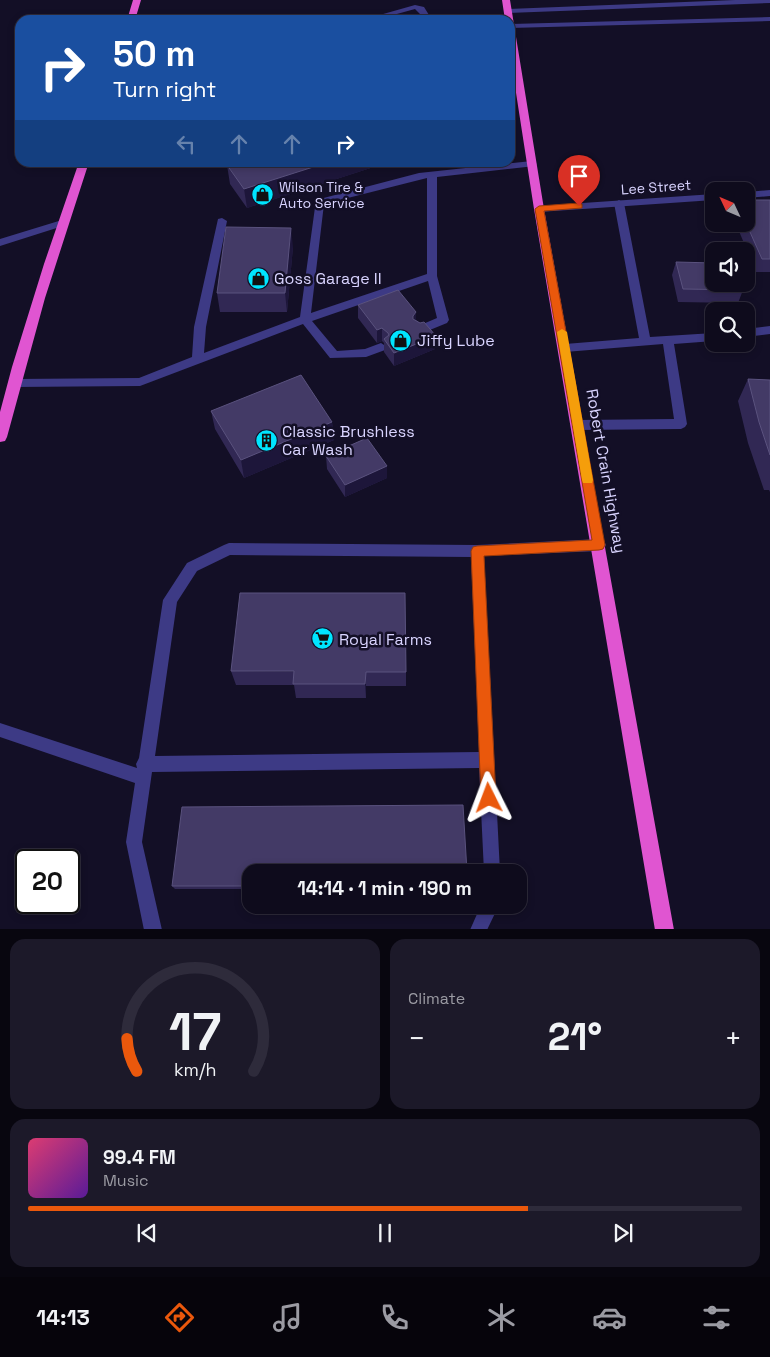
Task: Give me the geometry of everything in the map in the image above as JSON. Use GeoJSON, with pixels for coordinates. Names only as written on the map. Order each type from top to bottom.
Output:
{"type":"FeatureCollection","features":[{"type":"Feature","properties":{"kind":"highway"},"geometry":{"type":"LineString","coordinates":[[132,15],[137,0]]}},
{"type":"Feature","properties":{"kind":"highway","name":"Robert Crain Highway"},"geometry":{"type":"LineString","coordinates":[[515,61],[664,929]]}},
{"type":"Feature","properties":{"kind":"highway"},"geometry":{"type":"LineString","coordinates":[[0,437],[14,383],[62,223],[82,167]]}},
{"type":"Feature","properties":{"kind":"street"},"geometry":{"type":"LineString","coordinates":[[507,6],[770,1]]}},
{"type":"Feature","properties":{"kind":"street"},"geometry":{"type":"LineString","coordinates":[[385,15],[415,7],[421,9],[425,15]]}},
{"type":"Feature","properties":{"kind":"street"},"geometry":{"type":"LineString","coordinates":[[515,26],[770,19]]}},
{"type":"Feature","properties":{"kind":"street"},"geometry":{"type":"LineString","coordinates":[[515,166],[532,164]]}},
{"type":"Feature","properties":{"kind":"street"},"geometry":{"type":"LineString","coordinates":[[380,347],[366,353],[334,355],[305,319],[319,202],[419,176],[505,167]]}},
{"type":"Feature","properties":{"kind":"street"},"geometry":{"type":"LineString","coordinates":[[420,330],[443,320],[432,276],[432,175]]}},
{"type":"Feature","properties":{"kind":"street"},"geometry":{"type":"LineString","coordinates":[[755,194],[770,194]]}},
{"type":"Feature","properties":{"kind":"street","name":"Lee Street"},"geometry":{"type":"LineString","coordinates":[[539,209],[705,198]]}},
{"type":"Feature","properties":{"kind":"street"},"geometry":{"type":"LineString","coordinates":[[619,203],[646,341]]}},
{"type":"Feature","properties":{"kind":"street"},"geometry":{"type":"LineString","coordinates":[[198,360],[200,327],[222,221]]}},
{"type":"Feature","properties":{"kind":"street"},"geometry":{"type":"LineString","coordinates":[[0,242],[62,223]]}},
{"type":"Feature","properties":{"kind":"street"},"geometry":{"type":"LineString","coordinates":[[14,383],[140,382],[305,319],[432,276]]}},
{"type":"Feature","properties":{"kind":"street"},"geometry":{"type":"LineString","coordinates":[[755,332],[770,330]]}},
{"type":"Feature","properties":{"kind":"street"},"geometry":{"type":"LineString","coordinates":[[564,348],[705,338]]}},
{"type":"Feature","properties":{"kind":"street"},"geometry":{"type":"LineString","coordinates":[[578,424],[681,424],[668,340]]}},
{"type":"Feature","properties":{"kind":"street"},"geometry":{"type":"LineString","coordinates":[[153,929],[134,842],[143,771],[170,600],[192,567],[229,550],[477,551],[599,545]]}},
{"type":"Feature","properties":{"kind":"street"},"geometry":{"type":"LineString","coordinates":[[477,551],[492,864]]}},
{"type":"Feature","properties":{"kind":"street"},"geometry":{"type":"LineString","coordinates":[[0,730],[143,771],[487,760]]}},
{"type":"Feature","properties":{"kind":"street"},"geometry":{"type":"LineString","coordinates":[[478,929],[486,914]]}},
{"type":"Feature","properties":{"kind":"building"},"geometry":{"type":"Polygon","coordinates":[[[228,167],[313,167],[244,189],[228,167]]]}},
{"type":"Feature","properties":{"kind":"building"},"geometry":{"type":"Polygon","coordinates":[[[755,200],[770,200],[770,259],[762,259],[750,232],[755,232],[755,200]]]}},
{"type":"Feature","properties":{"kind":"building","name":"Goss Garage II"},"geometry":{"type":"Polygon","coordinates":[[[226,227],[291,228],[285,293],[217,293],[226,227]]]}},
{"type":"Feature","properties":{"kind":"building"},"geometry":{"type":"Polygon","coordinates":[[[676,262],[705,263],[705,289],[683,289],[676,262]]]}},
{"type":"Feature","properties":{"kind":"building","name":"Jiffy Lube"},"geometry":{"type":"Polygon","coordinates":[[[398,290],[416,312],[413,319],[420,323],[424,322],[436,336],[394,353],[384,339],[389,335],[388,333],[382,328],[377,330],[358,305],[398,290]]]}},
{"type":"Feature","properties":{"kind":"building","name":"Classic Brushless Car Wash"},"geometry":{"type":"Polygon","coordinates":[[[301,375],[332,422],[241,460],[211,411],[301,375]]]}},
{"type":"Feature","properties":{"kind":"building"},"geometry":{"type":"Polygon","coordinates":[[[748,379],[770,380],[770,455],[759,422],[748,379]]]}},
{"type":"Feature","properties":{"kind":"building"},"geometry":{"type":"Polygon","coordinates":[[[367,438],[387,466],[345,485],[326,456],[367,438]]]}},
{"type":"Feature","properties":{"kind":"building","name":"Royal Farms"},"geometry":{"type":"Polygon","coordinates":[[[240,593],[405,593],[406,672],[366,672],[365,684],[293,684],[294,671],[231,671],[240,593]]]}},
{"type":"Feature","properties":{"kind":"building"},"geometry":{"type":"Polygon","coordinates":[[[463,805],[467,864],[242,864],[242,886],[172,886],[182,807],[463,805]]]}},
{"type":"Feature","properties":{"kind":"slow traffic"},"geometry":{"type":"LineString","coordinates":[[562,332],[588,480]]}},
{"type":"Feature","properties":{"kind":"place","name":"Wilson Tire & Auto Service"},"geometry":{"type":"Point","coordinates":[263,195]}},
{"type":"Feature","properties":{"kind":"place","name":"Goss Garage II"},"geometry":{"type":"Point","coordinates":[258,278]}},
{"type":"Feature","properties":{"kind":"place","name":"Jiffy Lube"},"geometry":{"type":"Point","coordinates":[401,340]}},
{"type":"Feature","properties":{"kind":"place","name":"Classic Brushless Car Wash"},"geometry":{"type":"Point","coordinates":[266,440]}},
{"type":"Feature","properties":{"kind":"place","name":"Royal Farms"},"geometry":{"type":"Point","coordinates":[323,639]}},
{"type":"Feature","properties":{"kind":"route"},"geometry":{"type":"LineString","coordinates":[[489,798],[477,551],[599,545],[539,209],[579,206]]}}]}
